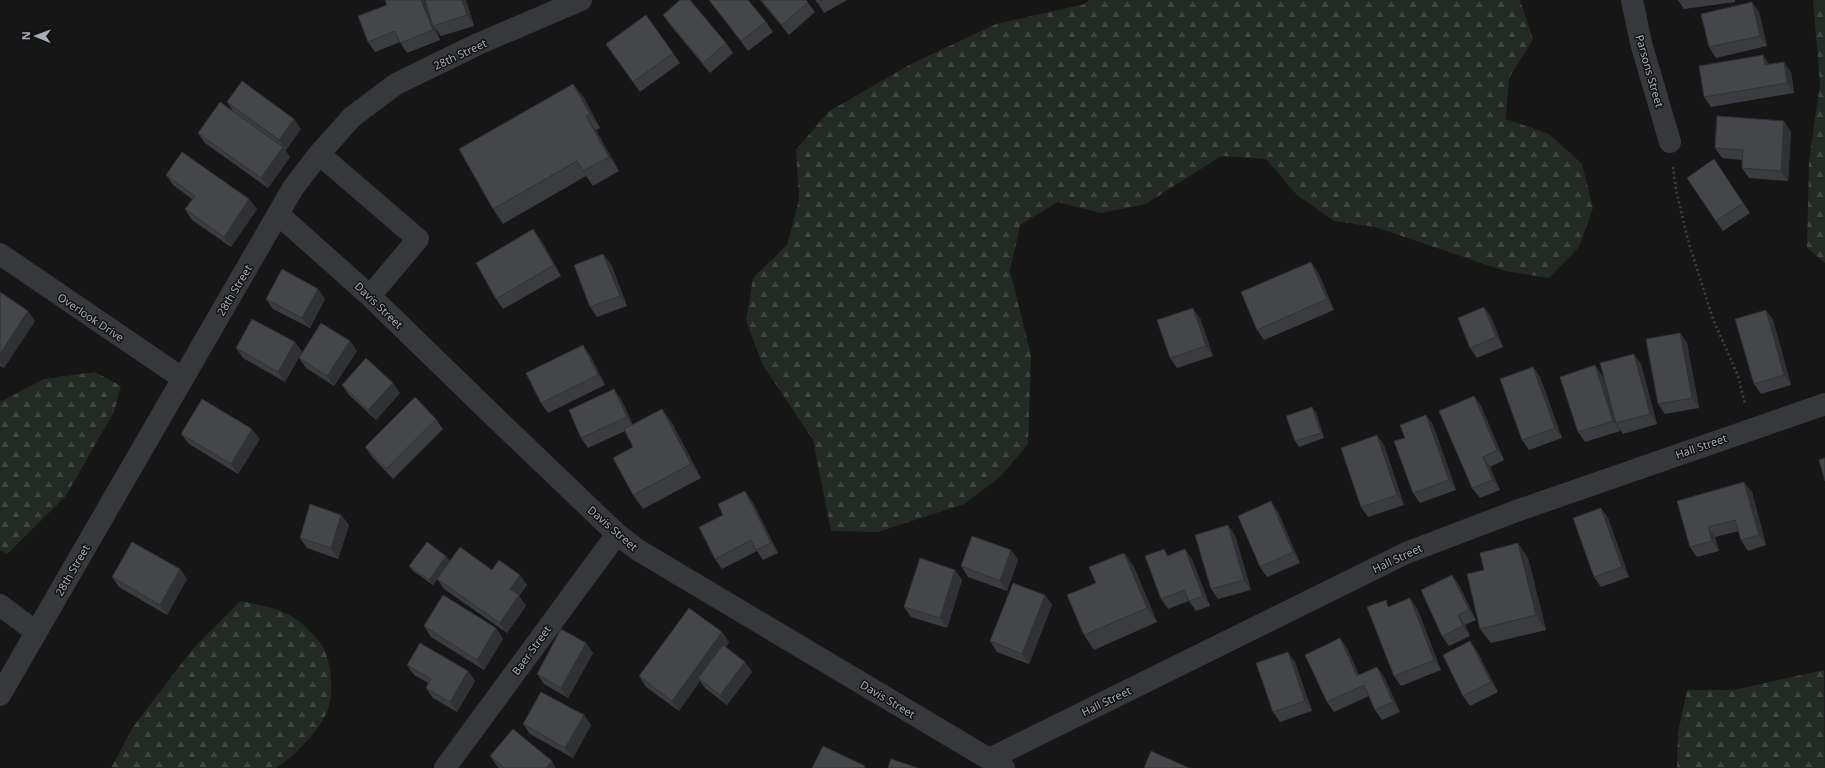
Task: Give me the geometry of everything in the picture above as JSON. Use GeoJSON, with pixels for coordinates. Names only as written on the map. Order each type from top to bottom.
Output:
{"type":"FeatureCollection","features":[{"type":"Feature","properties":{"kind":"street","name":"28th Street"},"geometry":{"type":"LineString","coordinates":[[0,695],[293,188],[319,154],[352,117],[396,84],[478,44],[580,0]]}},
{"type":"Feature","properties":{"kind":"street","name":"Parsons Street"},"geometry":{"type":"LineString","coordinates":[[1632,0],[1641,43],[1670,142]]}},
{"type":"Feature","properties":{"kind":"street"},"geometry":{"type":"LineString","coordinates":[[319,154],[418,239],[370,296]]}},
{"type":"Feature","properties":{"kind":"street","name":"Davis Street"},"geometry":{"type":"LineString","coordinates":[[278,214],[370,296],[505,427],[618,534],[638,550],[664,567],[996,763]]}},
{"type":"Feature","properties":{"kind":"street","name":"Overlook Drive"},"geometry":{"type":"LineString","coordinates":[[0,254],[182,378]]}},
{"type":"Feature","properties":{"kind":"street","name":"Hall Street"},"geometry":{"type":"LineString","coordinates":[[996,763],[1406,553],[1519,510],[1825,404]]}},
{"type":"Feature","properties":{"kind":"street","name":"Baer Street"},"geometry":{"type":"LineString","coordinates":[[445,768],[618,534]]}},
{"type":"Feature","properties":{"kind":"street"},"geometry":{"type":"LineString","coordinates":[[0,605],[36,632]]}},
{"type":"Feature","properties":{"kind":"path"},"geometry":{"type":"LineString","coordinates":[[1670,142],[1676,190],[1689,244],[1713,319],[1738,376],[1752,429]]}},
{"type":"Feature","properties":{"kind":"green space"},"geometry":{"type":"Polygon","coordinates":[[[1089,0],[1520,0],[1533,39],[1509,78],[1506,119],[1549,134],[1582,164],[1593,208],[1579,247],[1549,278],[1505,271],[1375,227],[1334,221],[1297,195],[1266,159],[1221,156],[1146,204],[1101,213],[1058,202],[1020,225],[1010,271],[1031,355],[1028,444],[1000,477],[964,504],[878,532],[831,531],[813,440],[763,365],[746,321],[753,278],[787,245],[799,200],[796,150],[828,112],[911,64],[996,24],[1085,4],[1089,0]]]}},
{"type":"Feature","properties":{"kind":"green space"},"geometry":{"type":"Polygon","coordinates":[[[1813,0],[1825,0],[1825,263],[1807,248],[1809,160],[1820,84],[1813,0]]]}},
{"type":"Feature","properties":{"kind":"green space"},"geometry":{"type":"Polygon","coordinates":[[[95,372],[121,386],[114,412],[65,497],[7,554],[0,550],[0,402],[44,379],[95,372]]]}},
{"type":"Feature","properties":{"kind":"green space"},"geometry":{"type":"Polygon","coordinates":[[[240,601],[272,608],[287,614],[309,630],[323,647],[330,668],[331,699],[325,715],[314,733],[299,749],[276,768],[111,768],[133,727],[192,650],[240,601]]]}},
{"type":"Feature","properties":{"kind":"green space"},"geometry":{"type":"Polygon","coordinates":[[[1824,670],[1825,768],[1677,768],[1678,733],[1687,690],[1733,690],[1824,670]]]}},
{"type":"Feature","properties":{"kind":"building"},"geometry":{"type":"Polygon","coordinates":[[[385,0],[421,0],[433,30],[400,43],[395,31],[368,42],[358,16],[387,5],[385,0]]]}},
{"type":"Feature","properties":{"kind":"building"},"geometry":{"type":"Polygon","coordinates":[[[425,0],[462,0],[467,15],[433,26],[425,0]]]}},
{"type":"Feature","properties":{"kind":"building"},"geometry":{"type":"Polygon","coordinates":[[[680,0],[690,0],[726,43],[703,63],[663,15],[680,0]]]}},
{"type":"Feature","properties":{"kind":"building"},"geometry":{"type":"Polygon","coordinates":[[[709,0],[748,0],[766,22],[741,41],[709,0]]]}},
{"type":"Feature","properties":{"kind":"building"},"geometry":{"type":"Polygon","coordinates":[[[761,0],[806,0],[808,2],[782,25],[761,0]]]}},
{"type":"Feature","properties":{"kind":"building"},"geometry":{"type":"Polygon","coordinates":[[[1752,2],[1760,36],[1709,47],[1701,14],[1752,2]]]}},
{"type":"Feature","properties":{"kind":"building"},"geometry":{"type":"Polygon","coordinates":[[[646,15],[673,53],[633,82],[606,44],[646,15]]]}},
{"type":"Feature","properties":{"kind":"building"},"geometry":{"type":"Polygon","coordinates":[[[1763,55],[1765,65],[1784,62],[1787,83],[1704,97],[1699,66],[1763,55]]]}},
{"type":"Feature","properties":{"kind":"building"},"geometry":{"type":"Polygon","coordinates":[[[242,81],[294,119],[279,140],[227,102],[242,81]]]}},
{"type":"Feature","properties":{"kind":"building"},"geometry":{"type":"Polygon","coordinates":[[[573,84],[590,114],[586,116],[609,157],[583,171],[577,161],[493,209],[459,149],[573,84]]]}},
{"type":"Feature","properties":{"kind":"building"},"geometry":{"type":"Polygon","coordinates":[[[220,102],[283,147],[261,178],[198,133],[220,102]]]}},
{"type":"Feature","properties":{"kind":"building"},"geometry":{"type":"Polygon","coordinates":[[[1717,116],[1784,121],[1781,171],[1742,168],[1743,150],[1715,148],[1717,116]]]}},
{"type":"Feature","properties":{"kind":"building"},"geometry":{"type":"Polygon","coordinates":[[[182,152],[249,199],[224,237],[185,209],[195,196],[166,175],[182,152]]]}},
{"type":"Feature","properties":{"kind":"building"},"geometry":{"type":"Polygon","coordinates":[[[1714,159],[1743,203],[1716,221],[1687,178],[1714,159]]]}},
{"type":"Feature","properties":{"kind":"building"},"geometry":{"type":"Polygon","coordinates":[[[533,229],[554,265],[496,299],[476,263],[533,229]]]}},
{"type":"Feature","properties":{"kind":"building"},"geometry":{"type":"Polygon","coordinates":[[[603,254],[620,296],[590,307],[574,265],[603,254]]]}},
{"type":"Feature","properties":{"kind":"building"},"geometry":{"type":"Polygon","coordinates":[[[1311,262],[1327,299],[1257,330],[1241,292],[1311,262]]]}},
{"type":"Feature","properties":{"kind":"building"},"geometry":{"type":"Polygon","coordinates":[[[282,269],[318,289],[302,318],[266,299],[282,269]]]}},
{"type":"Feature","properties":{"kind":"building"},"geometry":{"type":"Polygon","coordinates":[[[0,292],[28,311],[0,354],[0,292]]]}},
{"type":"Feature","properties":{"kind":"building"},"geometry":{"type":"Polygon","coordinates":[[[1484,307],[1496,337],[1470,348],[1458,318],[1484,307]]]}},
{"type":"Feature","properties":{"kind":"building"},"geometry":{"type":"Polygon","coordinates":[[[1193,308],[1206,346],[1170,358],[1157,320],[1193,308]]]}},
{"type":"Feature","properties":{"kind":"building"},"geometry":{"type":"Polygon","coordinates":[[[1766,310],[1784,375],[1754,384],[1735,319],[1766,310]]]}},
{"type":"Feature","properties":{"kind":"building"},"geometry":{"type":"Polygon","coordinates":[[[252,319],[295,342],[278,372],[236,348],[252,319]]]}},
{"type":"Feature","properties":{"kind":"building"},"geometry":{"type":"Polygon","coordinates":[[[321,323],[350,341],[327,376],[299,358],[321,323]]]}},
{"type":"Feature","properties":{"kind":"building"},"geometry":{"type":"Polygon","coordinates":[[[1680,333],[1692,398],[1658,404],[1646,339],[1680,333]]]}},
{"type":"Feature","properties":{"kind":"building"},"geometry":{"type":"Polygon","coordinates":[[[583,345],[598,375],[541,403],[526,373],[583,345]]]}},
{"type":"Feature","properties":{"kind":"building"},"geometry":{"type":"Polygon","coordinates":[[[1634,354],[1650,414],[1616,423],[1600,363],[1634,354]]]}},
{"type":"Feature","properties":{"kind":"building"},"geometry":{"type":"Polygon","coordinates":[[[366,358],[393,383],[368,410],[342,385],[366,358]]]}},
{"type":"Feature","properties":{"kind":"building"},"geometry":{"type":"Polygon","coordinates":[[[1595,365],[1613,421],[1578,432],[1560,377],[1595,365]]]}},
{"type":"Feature","properties":{"kind":"building"},"geometry":{"type":"Polygon","coordinates":[[[1533,367],[1555,428],[1522,440],[1500,379],[1533,367]]]}},
{"type":"Feature","properties":{"kind":"building"},"geometry":{"type":"Polygon","coordinates":[[[614,389],[627,417],[581,438],[569,410],[614,389]]]}},
{"type":"Feature","properties":{"kind":"building"},"geometry":{"type":"Polygon","coordinates":[[[1474,396],[1497,450],[1483,457],[1493,480],[1472,488],[1439,411],[1474,396]]]}},
{"type":"Feature","properties":{"kind":"building"},"geometry":{"type":"Polygon","coordinates":[[[415,397],[436,419],[386,469],[365,447],[415,397]]]}},
{"type":"Feature","properties":{"kind":"building"},"geometry":{"type":"Polygon","coordinates":[[[202,399],[252,429],[231,464],[181,434],[202,399]]]}},
{"type":"Feature","properties":{"kind":"building"},"geometry":{"type":"Polygon","coordinates":[[[1312,407],[1321,433],[1295,441],[1286,416],[1312,407]]]}},
{"type":"Feature","properties":{"kind":"building"},"geometry":{"type":"Polygon","coordinates":[[[662,409],[691,464],[633,495],[613,458],[633,447],[624,429],[662,409]]]}},
{"type":"Feature","properties":{"kind":"building"},"geometry":{"type":"Polygon","coordinates":[[[1426,415],[1449,480],[1413,493],[1394,441],[1405,438],[1400,425],[1426,415]]]}},
{"type":"Feature","properties":{"kind":"building"},"geometry":{"type":"Polygon","coordinates":[[[1377,435],[1397,495],[1361,507],[1341,448],[1377,435]]]}},
{"type":"Feature","properties":{"kind":"building"},"geometry":{"type":"Polygon","coordinates":[[[1825,458],[1825,481],[1819,460],[1825,458]]]}},
{"type":"Feature","properties":{"kind":"building"},"geometry":{"type":"Polygon","coordinates":[[[1744,482],[1759,535],[1741,540],[1735,520],[1708,527],[1712,541],[1690,547],[1677,501],[1744,482]]]}},
{"type":"Feature","properties":{"kind":"building"},"geometry":{"type":"Polygon","coordinates":[[[745,491],[771,543],[756,550],[751,540],[715,559],[699,527],[723,515],[718,504],[745,491]]]}},
{"type":"Feature","properties":{"kind":"building"},"geometry":{"type":"Polygon","coordinates":[[[1271,501],[1293,552],[1260,567],[1238,516],[1271,501]]]}},
{"type":"Feature","properties":{"kind":"building"},"geometry":{"type":"Polygon","coordinates":[[[310,504],[341,515],[331,548],[300,538],[310,504]]]}},
{"type":"Feature","properties":{"kind":"building"},"geometry":{"type":"Polygon","coordinates":[[[1601,508],[1622,567],[1594,577],[1573,518],[1601,508]]]}},
{"type":"Feature","properties":{"kind":"building"},"geometry":{"type":"Polygon","coordinates":[[[1228,525],[1244,580],[1211,589],[1195,535],[1228,525]]]}},
{"type":"Feature","properties":{"kind":"building"},"geometry":{"type":"Polygon","coordinates":[[[972,536],[1011,550],[1000,581],[961,566],[972,536]]]}},
{"type":"Feature","properties":{"kind":"building"},"geometry":{"type":"Polygon","coordinates":[[[132,542],[180,569],[160,605],[112,577],[132,542]]]}},
{"type":"Feature","properties":{"kind":"building"},"geometry":{"type":"Polygon","coordinates":[[[427,542],[446,556],[429,580],[409,566],[427,542]]]}},
{"type":"Feature","properties":{"kind":"building"},"geometry":{"type":"Polygon","coordinates":[[[1518,543],[1536,615],[1480,629],[1467,574],[1484,570],[1480,553],[1518,543]]]}},
{"type":"Feature","properties":{"kind":"building"},"geometry":{"type":"Polygon","coordinates":[[[460,547],[492,570],[499,560],[520,575],[510,589],[519,595],[500,623],[437,579],[460,547]]]}},
{"type":"Feature","properties":{"kind":"building"},"geometry":{"type":"Polygon","coordinates":[[[1164,549],[1167,556],[1185,549],[1203,596],[1189,601],[1184,590],[1161,599],[1145,556],[1164,549]]]}},
{"type":"Feature","properties":{"kind":"building"},"geometry":{"type":"Polygon","coordinates":[[[1124,553],[1147,608],[1084,635],[1067,595],[1096,583],[1089,567],[1124,553]]]}},
{"type":"Feature","properties":{"kind":"building"},"geometry":{"type":"Polygon","coordinates":[[[920,558],[955,570],[940,618],[904,607],[920,558]]]}},
{"type":"Feature","properties":{"kind":"building"},"geometry":{"type":"Polygon","coordinates":[[[1452,575],[1469,610],[1458,615],[1463,626],[1442,636],[1421,590],[1452,575]]]}},
{"type":"Feature","properties":{"kind":"building"},"geometry":{"type":"Polygon","coordinates":[[[1013,583],[1045,595],[1022,654],[990,641],[1013,583]]]}},
{"type":"Feature","properties":{"kind":"building"},"geometry":{"type":"Polygon","coordinates":[[[443,595],[496,628],[477,660],[424,626],[443,595]]]}},
{"type":"Feature","properties":{"kind":"building"},"geometry":{"type":"Polygon","coordinates":[[[1410,598],[1434,660],[1394,676],[1367,607],[1386,600],[1388,607],[1410,598]]]}},
{"type":"Feature","properties":{"kind":"building"},"geometry":{"type":"Polygon","coordinates":[[[689,608],[722,632],[672,701],[639,676],[689,608]]]}},
{"type":"Feature","properties":{"kind":"building"},"geometry":{"type":"Polygon","coordinates":[[[561,629],[586,643],[561,688],[537,674],[561,629]]]}},
{"type":"Feature","properties":{"kind":"building"},"geometry":{"type":"Polygon","coordinates":[[[1340,638],[1357,676],[1377,667],[1393,702],[1375,710],[1364,685],[1327,702],[1305,655],[1340,638]]]}},
{"type":"Feature","properties":{"kind":"building"},"geometry":{"type":"Polygon","coordinates":[[[1470,641],[1491,682],[1463,696],[1443,655],[1470,641]]]}},
{"type":"Feature","properties":{"kind":"building"},"geometry":{"type":"Polygon","coordinates":[[[420,643],[468,671],[450,702],[426,688],[431,679],[407,665],[420,643]]]}},
{"type":"Feature","properties":{"kind":"building"},"geometry":{"type":"Polygon","coordinates":[[[723,645],[745,662],[720,695],[698,678],[723,645]]]}},
{"type":"Feature","properties":{"kind":"building"},"geometry":{"type":"Polygon","coordinates":[[[1288,652],[1305,701],[1273,712],[1256,663],[1288,652]]]}},
{"type":"Feature","properties":{"kind":"building"},"geometry":{"type":"Polygon","coordinates":[[[541,692],[584,715],[565,748],[523,724],[541,692]]]}},
{"type":"Feature","properties":{"kind":"building"},"geometry":{"type":"Polygon","coordinates":[[[513,729],[552,761],[546,768],[504,768],[490,756],[513,729]]]}},
{"type":"Feature","properties":{"kind":"building"},"geometry":{"type":"Polygon","coordinates":[[[823,746],[865,766],[864,768],[812,768],[823,746]]]}},
{"type":"Feature","properties":{"kind":"building"},"geometry":{"type":"Polygon","coordinates":[[[1151,751],[1189,768],[1144,768],[1151,751]]]}},
{"type":"Feature","properties":{"kind":"building"},"geometry":{"type":"Polygon","coordinates":[[[891,759],[918,768],[888,768],[891,759]]]}}]}
